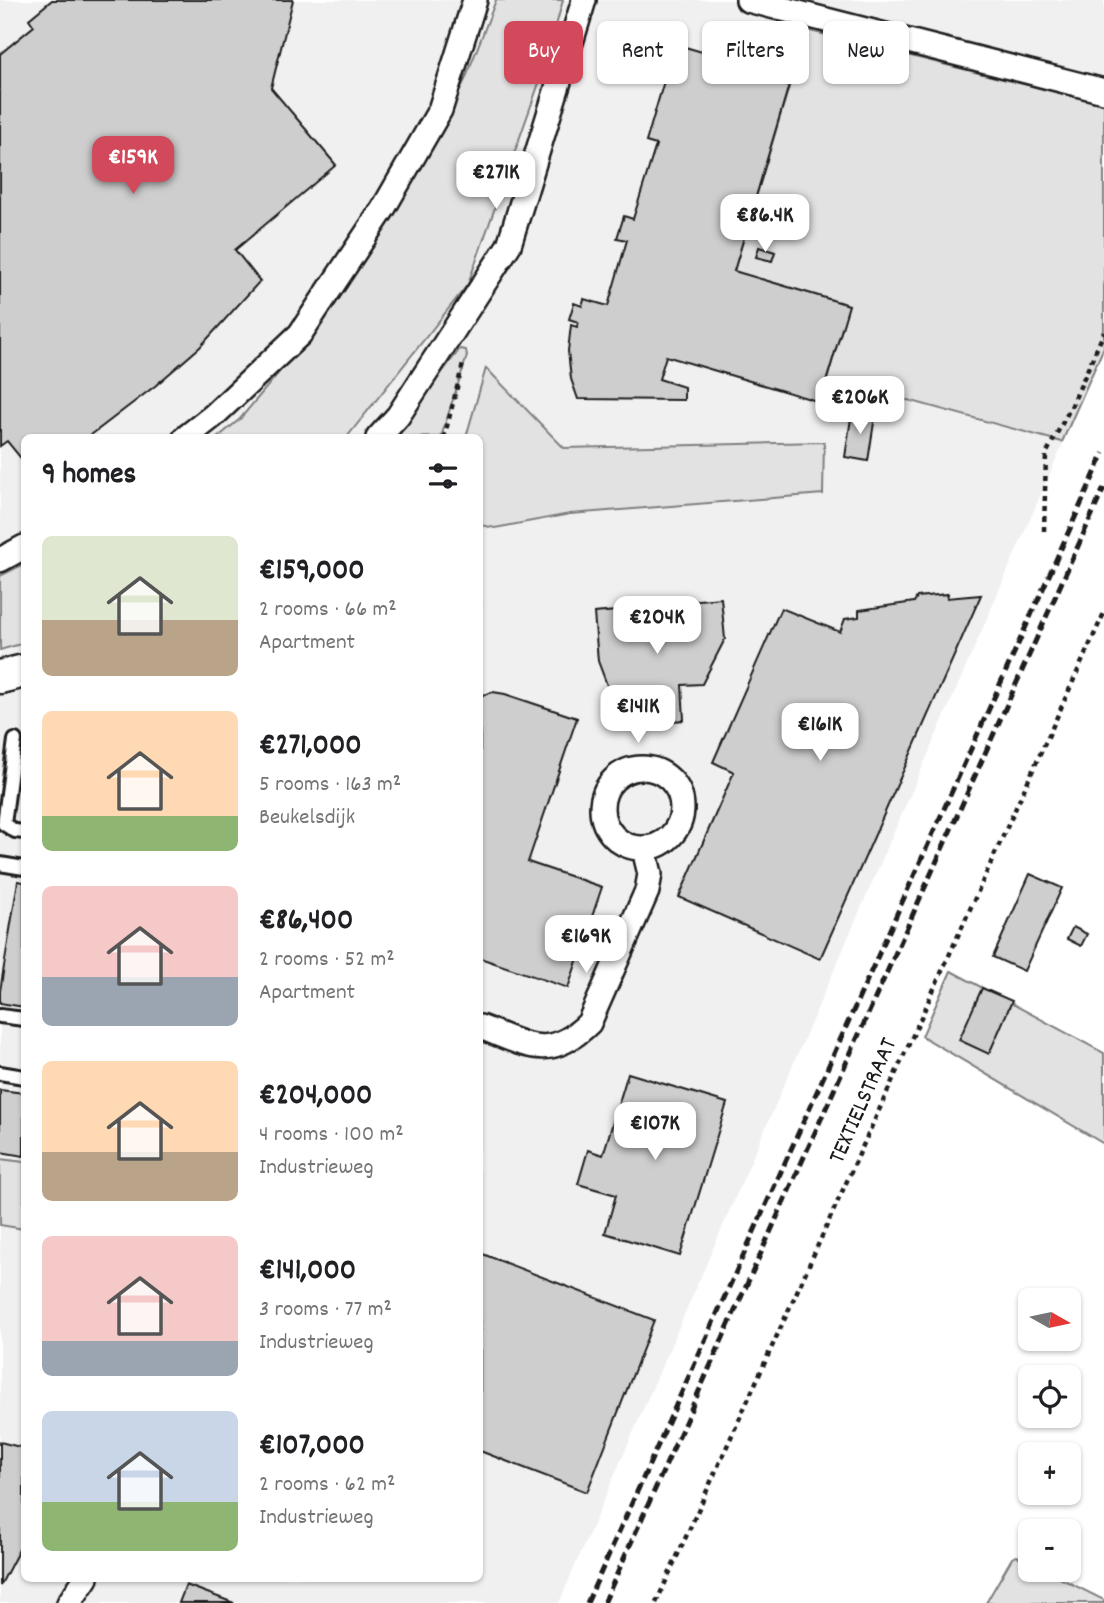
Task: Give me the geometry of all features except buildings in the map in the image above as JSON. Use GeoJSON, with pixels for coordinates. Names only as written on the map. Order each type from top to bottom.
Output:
{"type":"FeatureCollection","features":[{"type":"Feature","properties":{"kind":"main road"},"geometry":{"type":"LineString","coordinates":[[0,677],[21,672]]}},
{"type":"Feature","properties":{"kind":"street"},"geometry":{"type":"LineString","coordinates":[[190,434],[300,334],[383,209],[440,110],[475,0]]}},
{"type":"Feature","properties":{"kind":"street"},"geometry":{"type":"LineString","coordinates":[[397,427],[509,245],[584,0]]}},
{"type":"Feature","properties":{"kind":"street"},"geometry":{"type":"LineString","coordinates":[[748,0],[1104,91]]}},
{"type":"Feature","properties":{"kind":"street"},"geometry":{"type":"LineString","coordinates":[[0,561],[21,549]]}},
{"type":"Feature","properties":{"kind":"street"},"geometry":{"type":"LineString","coordinates":[[483,1028],[536,1048],[548,1048],[574,1038],[589,1023],[647,891],[650,874],[644,849]]}},
{"type":"Feature","properties":{"kind":"street"},"geometry":{"type":"LineString","coordinates":[[69,1603],[83,1582]]}},
{"type":"Feature","properties":{"kind":"lane"},"geometry":{"type":"LineString","coordinates":[[15,740],[4,824],[21,832]]}},
{"type":"Feature","properties":{"kind":"lane"},"geometry":{"type":"LineString","coordinates":[[0,864],[21,868]]}},
{"type":"Feature","properties":{"kind":"lane"},"geometry":{"type":"LineString","coordinates":[[0,1016],[21,1019]]}},
{"type":"Feature","properties":{"kind":"lane"},"geometry":{"type":"LineString","coordinates":[[0,1073],[21,1076]]}},
{"type":"Feature","properties":{"kind":"path"},"geometry":{"type":"LineString","coordinates":[[1044,531],[1045,454],[1072,405],[1104,332]]}},
{"type":"Feature","properties":{"kind":"path"},"geometry":{"type":"LineString","coordinates":[[445,434],[464,360]]}},
{"type":"Feature","properties":{"kind":"path","name":"TEXTIELSTRAAT"},"geometry":{"type":"LineString","coordinates":[[656,1603],[1104,613]]}},
{"type":"Feature","properties":{"kind":"shaded area"},"geometry":{"type":"Polygon","coordinates":[[[0,0],[1104,0],[1104,349],[559,1603],[0,1603],[0,0]]]}},
{"type":"Feature","properties":{"kind":"shaded area"},"geometry":{"type":"Polygon","coordinates":[[[496,0],[563,0],[557,21],[504,21],[504,84],[539,84],[468,284],[349,434],[222,434],[240,419],[332,309],[401,202],[465,80],[496,0]]]}},
{"type":"Feature","properties":{"kind":"shaded area"},"geometry":{"type":"Polygon","coordinates":[[[809,31],[823,34],[823,84],[909,84],[909,56],[1104,104],[1104,347],[1062,442],[908,400],[819,408],[848,307],[733,274],[790,84],[809,84],[809,31]]]}},
{"type":"Feature","properties":{"kind":"shaded area"},"geometry":{"type":"Polygon","coordinates":[[[460,349],[466,350],[467,356],[442,434],[400,434],[404,422],[460,349]]]}},
{"type":"Feature","properties":{"kind":"shaded area"},"geometry":{"type":"Polygon","coordinates":[[[486,368],[564,448],[824,442],[823,494],[570,514],[495,528],[483,526],[483,434],[467,434],[486,368]]]}},
{"type":"Feature","properties":{"kind":"shaded area"},"geometry":{"type":"Polygon","coordinates":[[[21,566],[21,644],[0,650],[0,576],[21,566]]]}},
{"type":"Feature","properties":{"kind":"shaded area"},"geometry":{"type":"Polygon","coordinates":[[[951,971],[1104,1053],[1104,1144],[922,1036],[951,971]]]}},
{"type":"Feature","properties":{"kind":"shaded area"},"geometry":{"type":"Polygon","coordinates":[[[0,1159],[21,1162],[21,1228],[0,1225],[0,1159]]]}},
{"type":"Feature","properties":{"kind":"shaded area"},"geometry":{"type":"Polygon","coordinates":[[[1018,1556],[1018,1582],[1068,1582],[1104,1600],[1104,1603],[986,1603],[1012,1558],[1018,1556]]]}},
{"type":"Feature","properties":{"kind":"railway"},"geometry":{"type":"LineString","coordinates":[[587,1603],[1104,453]]}},
{"type":"Feature","properties":{"kind":"railway"},"geometry":{"type":"LineString","coordinates":[[604,1603],[1104,488]]}}]}
